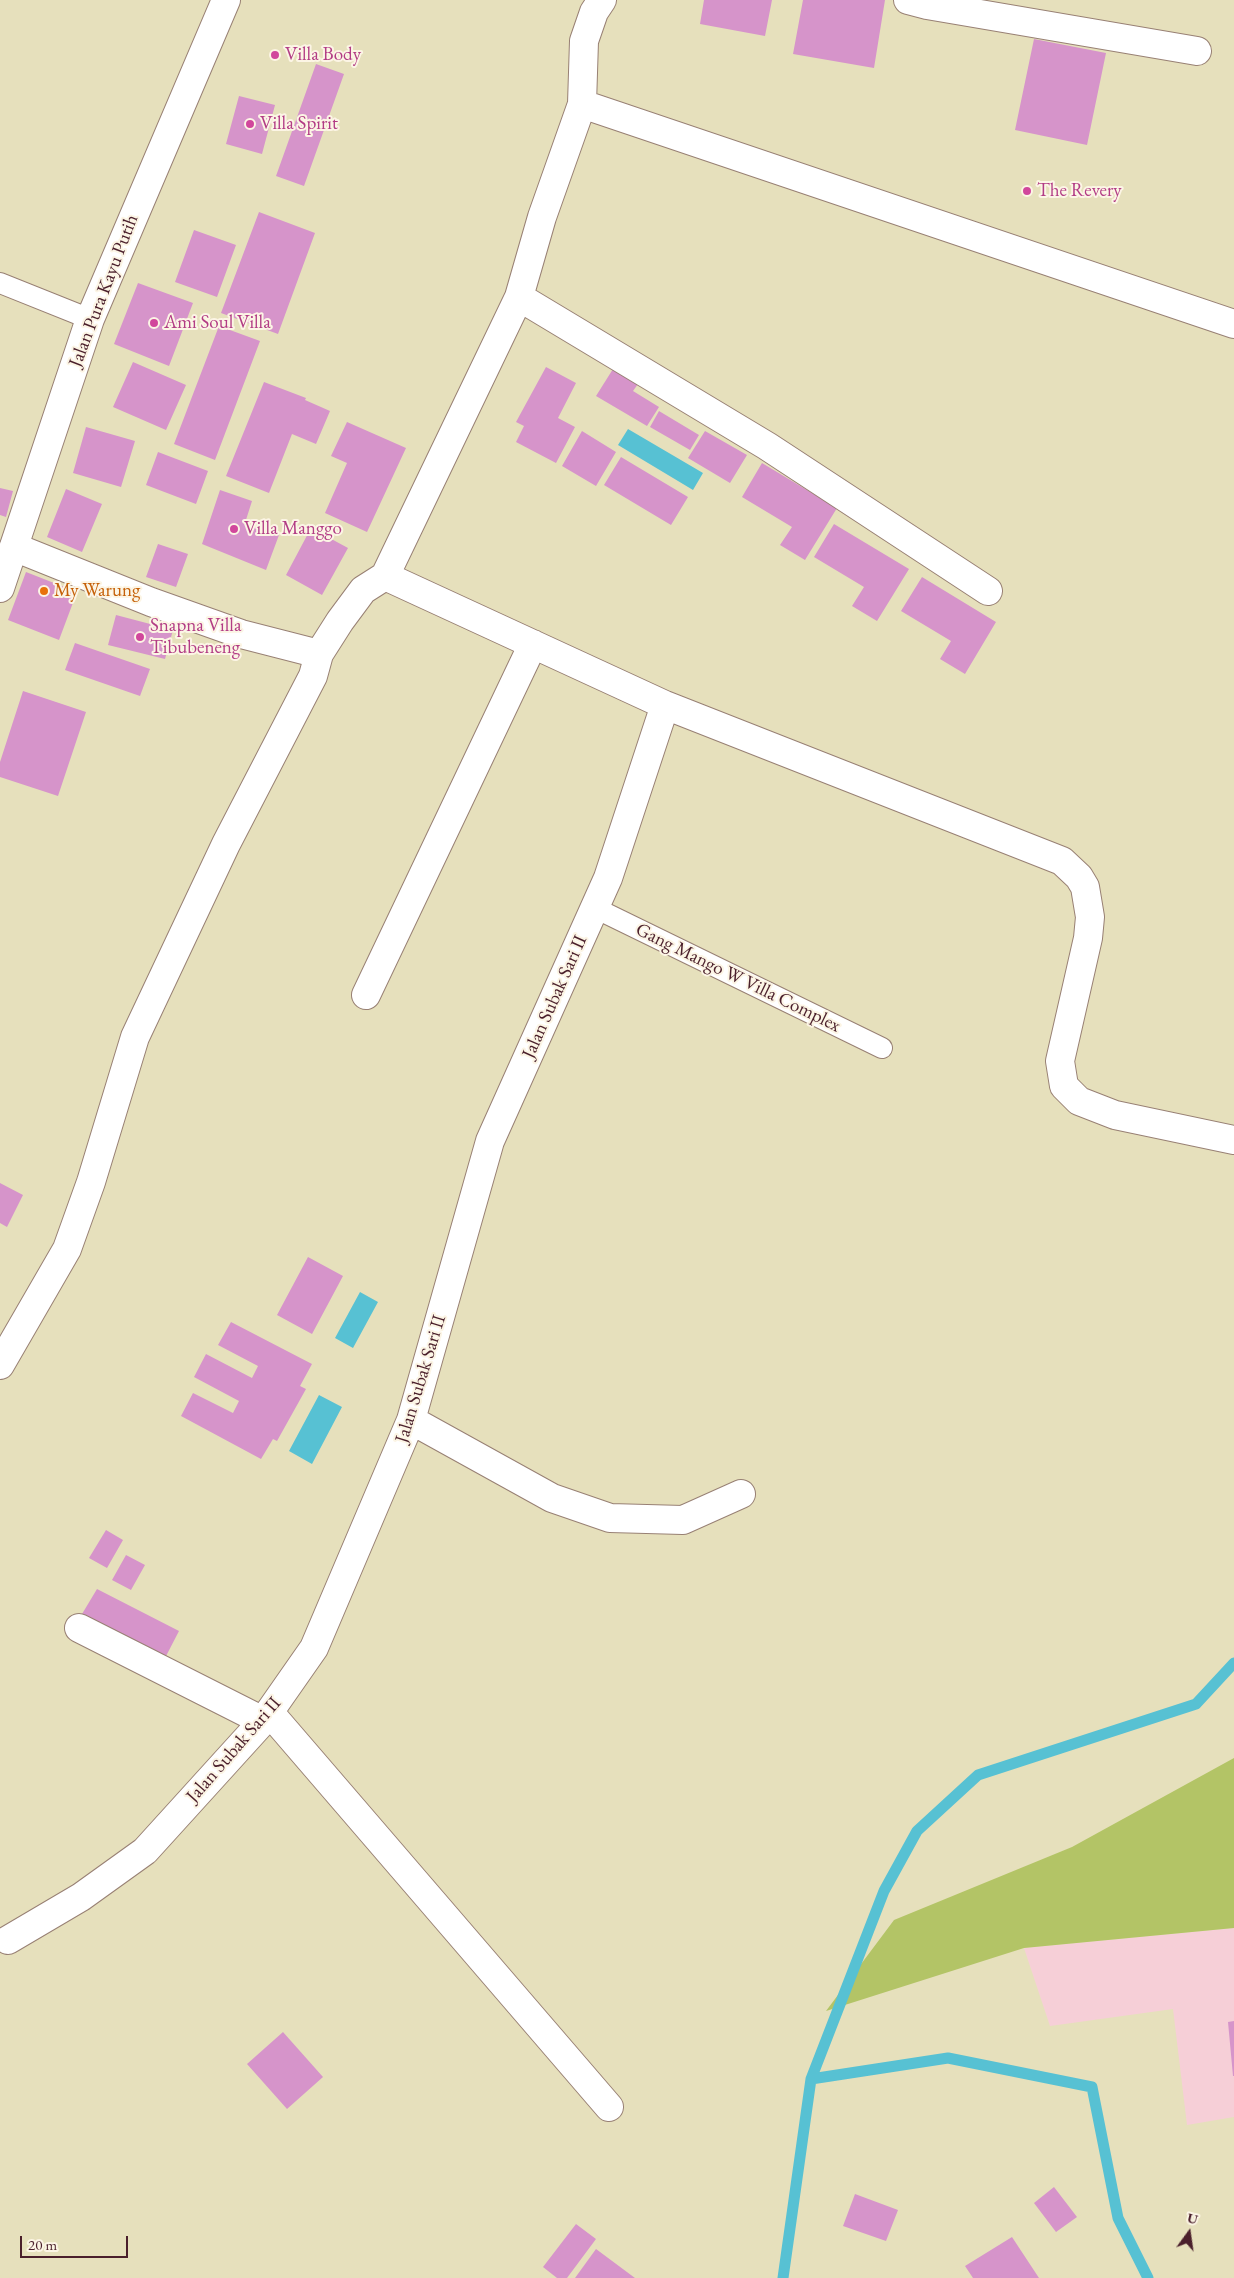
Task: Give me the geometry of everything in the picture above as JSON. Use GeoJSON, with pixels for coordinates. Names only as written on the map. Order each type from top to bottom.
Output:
{"type":"FeatureCollection","features":[{"type":"Feature","properties":{"kind":"street","name":"Jalan Pura Kayu Putih"},"geometry":{"type":"LineString","coordinates":[[0,588],[7,545],[90,319],[226,0]]}},
{"type":"Feature","properties":{"kind":"street"},"geometry":{"type":"LineString","coordinates":[[0,1365],[67,1249],[91,1182],[135,1037],[226,844],[313,676],[319,654],[340,620],[364,590],[385,576],[519,298],[542,217],[582,104],[584,41],[594,12],[602,0]]}},
{"type":"Feature","properties":{"kind":"street"},"geometry":{"type":"LineString","coordinates":[[908,0],[927,5],[1197,51]]}},
{"type":"Feature","properties":{"kind":"street"},"geometry":{"type":"LineString","coordinates":[[582,104],[1234,324]]}},
{"type":"Feature","properties":{"kind":"street"},"geometry":{"type":"LineString","coordinates":[[519,298],[767,446],[988,591]]}},
{"type":"Feature","properties":{"kind":"street"},"geometry":{"type":"LineString","coordinates":[[7,545],[151,602],[241,634],[319,654]]}},
{"type":"Feature","properties":{"kind":"street"},"geometry":{"type":"LineString","coordinates":[[385,576],[665,705],[1062,861],[1079,876],[1085,887],[1090,917],[1088,938],[1060,1061],[1064,1086],[1079,1101],[1115,1115],[1234,1140]]}},
{"type":"Feature","properties":{"kind":"street"},"geometry":{"type":"LineString","coordinates":[[366,996],[533,644]]}},
{"type":"Feature","properties":{"kind":"street","name":"Jalan Subak Sari II"},"geometry":{"type":"LineString","coordinates":[[8,1940],[82,1897],[145,1851],[266,1717],[314,1648],[411,1420],[490,1141],[608,878],[665,705]]}},
{"type":"Feature","properties":{"kind":"street"},"geometry":{"type":"LineString","coordinates":[[411,1420],[552,1498],[610,1518],[683,1520],[741,1494]]}},
{"type":"Feature","properties":{"kind":"street"},"geometry":{"type":"LineString","coordinates":[[79,1628],[266,1717],[609,2107]]}},
{"type":"Feature","properties":{"kind":"lane"},"geometry":{"type":"LineString","coordinates":[[0,283],[90,319]]}},
{"type":"Feature","properties":{"kind":"lane","name":"Gang Mango W Villa Complex"},"geometry":{"type":"LineString","coordinates":[[595,908],[882,1048]]}},
{"type":"Feature","properties":{"kind":"shaded area"},"geometry":{"type":"Polygon","coordinates":[[[1234,1928],[1234,2117],[1187,2125],[1173,2009],[1050,2026],[1024,1948],[1234,1928]]]}},
{"type":"Feature","properties":{"kind":"green space"},"geometry":{"type":"Polygon","coordinates":[[[1234,1758],[1234,1928],[1024,1948],[826,2011],[894,1920],[1072,1847],[1234,1758]]]}},
{"type":"Feature","properties":{"kind":"water"},"geometry":{"type":"Polygon","coordinates":[[[628,429],[703,473],[693,490],[618,445],[628,429]]]}},
{"type":"Feature","properties":{"kind":"water"},"geometry":{"type":"Polygon","coordinates":[[[360,1292],[378,1302],[353,1348],[335,1338],[360,1292]]]}},
{"type":"Feature","properties":{"kind":"water"},"geometry":{"type":"Polygon","coordinates":[[[319,1395],[342,1407],[312,1464],[289,1451],[319,1395]]]}},
{"type":"Feature","properties":{"kind":"building"},"geometry":{"type":"Polygon","coordinates":[[[704,0],[772,0],[765,36],[700,24],[704,0]]]}},
{"type":"Feature","properties":{"kind":"building"},"geometry":{"type":"Polygon","coordinates":[[[803,0],[885,0],[874,68],[793,54],[803,0]]]}},
{"type":"Feature","properties":{"kind":"building"},"geometry":{"type":"Polygon","coordinates":[[[1034,39],[1106,53],[1087,145],[1015,130],[1034,39]]]}},
{"type":"Feature","properties":{"kind":"building"},"geometry":{"type":"Polygon","coordinates":[[[316,64],[344,74],[304,186],[276,176],[316,64]]]}},
{"type":"Feature","properties":{"kind":"building","name":"Villa Spirit"},"geometry":{"type":"Polygon","coordinates":[[[239,96],[275,105],[262,154],[226,144],[239,96]]]}},
{"type":"Feature","properties":{"kind":"building"},"geometry":{"type":"Polygon","coordinates":[[[259,212],[315,233],[278,334],[221,313],[259,212]]]}},
{"type":"Feature","properties":{"kind":"building"},"geometry":{"type":"Polygon","coordinates":[[[194,230],[236,245],[217,297],[175,282],[194,230]]]}},
{"type":"Feature","properties":{"kind":"building","name":"Ami Soul Villa"},"geometry":{"type":"Polygon","coordinates":[[[138,283],[193,303],[169,366],[114,344],[138,283]]]}},
{"type":"Feature","properties":{"kind":"building"},"geometry":{"type":"Polygon","coordinates":[[[219,326],[260,341],[215,460],[174,444],[219,326]]]}},
{"type":"Feature","properties":{"kind":"building"},"geometry":{"type":"Polygon","coordinates":[[[133,362],[186,385],[166,430],[113,407],[133,362]]]}},
{"type":"Feature","properties":{"kind":"building"},"geometry":{"type":"Polygon","coordinates":[[[546,367],[576,383],[558,418],[575,427],[556,463],[516,442],[524,426],[516,422],[546,367]]]}},
{"type":"Feature","properties":{"kind":"building"},"geometry":{"type":"Polygon","coordinates":[[[613,369],[638,384],[633,391],[659,407],[647,426],[596,396],[613,369]]]}},
{"type":"Feature","properties":{"kind":"building"},"geometry":{"type":"Polygon","coordinates":[[[264,382],[306,398],[305,400],[330,411],[316,444],[292,434],[269,493],[226,476],[264,382]]]}},
{"type":"Feature","properties":{"kind":"building"},"geometry":{"type":"Polygon","coordinates":[[[659,411],[699,435],[690,450],[650,427],[659,411]]]}},
{"type":"Feature","properties":{"kind":"building"},"geometry":{"type":"Polygon","coordinates":[[[347,422],[406,448],[367,532],[325,513],[347,463],[331,456],[347,422]]]}},
{"type":"Feature","properties":{"kind":"building"},"geometry":{"type":"Polygon","coordinates":[[[86,427],[135,441],[121,487],[73,473],[86,427]]]}},
{"type":"Feature","properties":{"kind":"building"},"geometry":{"type":"Polygon","coordinates":[[[582,431],[616,452],[596,486],[562,466],[582,431]]]}},
{"type":"Feature","properties":{"kind":"building"},"geometry":{"type":"Polygon","coordinates":[[[705,431],[747,455],[730,483],[688,458],[705,431]]]}},
{"type":"Feature","properties":{"kind":"building"},"geometry":{"type":"Polygon","coordinates":[[[158,452],[208,471],[196,504],[146,485],[158,452]]]}},
{"type":"Feature","properties":{"kind":"building"},"geometry":{"type":"Polygon","coordinates":[[[621,457],[688,497],[671,525],[604,485],[621,457]]]}},
{"type":"Feature","properties":{"kind":"building"},"geometry":{"type":"Polygon","coordinates":[[[762,463],[837,508],[805,560],[780,545],[792,527],[742,497],[762,463]]]}},
{"type":"Feature","properties":{"kind":"building"},"geometry":{"type":"Polygon","coordinates":[[[0,488],[13,491],[6,517],[0,515],[0,488]]]}},
{"type":"Feature","properties":{"kind":"building"},"geometry":{"type":"Polygon","coordinates":[[[66,489],[102,504],[82,552],[47,537],[66,489]]]}},
{"type":"Feature","properties":{"kind":"building","name":"Villa Manggo"},"geometry":{"type":"Polygon","coordinates":[[[220,490],[252,501],[245,523],[279,535],[266,570],[202,544],[220,490]]]}},
{"type":"Feature","properties":{"kind":"building"},"geometry":{"type":"Polygon","coordinates":[[[834,524],[909,569],[877,621],[852,606],[864,587],[814,557],[834,524]]]}},
{"type":"Feature","properties":{"kind":"building"},"geometry":{"type":"Polygon","coordinates":[[[311,528],[348,548],[322,595],[286,575],[311,528]]]}},
{"type":"Feature","properties":{"kind":"building"},"geometry":{"type":"Polygon","coordinates":[[[158,544],[188,554],[176,587],[146,577],[158,544]]]}},
{"type":"Feature","properties":{"kind":"building"},"geometry":{"type":"Polygon","coordinates":[[[26,572],[77,592],[59,640],[8,620],[26,572]]]}},
{"type":"Feature","properties":{"kind":"building"},"geometry":{"type":"Polygon","coordinates":[[[922,577],[996,622],[965,674],[940,659],[951,641],[901,611],[922,577]]]}},
{"type":"Feature","properties":{"kind":"building","name":"Snapna Villa Tibubeneng"},"geometry":{"type":"Polygon","coordinates":[[[116,615],[173,630],[165,659],[108,645],[116,615]]]}},
{"type":"Feature","properties":{"kind":"building"},"geometry":{"type":"Polygon","coordinates":[[[75,643],[150,669],[140,696],[65,670],[75,643]]]}},
{"type":"Feature","properties":{"kind":"building"},"geometry":{"type":"Polygon","coordinates":[[[23,691],[86,712],[58,796],[0,777],[0,762],[23,691]]]}},
{"type":"Feature","properties":{"kind":"building"},"geometry":{"type":"Polygon","coordinates":[[[0,1183],[23,1195],[7,1227],[0,1223],[0,1183]]]}},
{"type":"Feature","properties":{"kind":"building"},"geometry":{"type":"Polygon","coordinates":[[[308,1257],[343,1276],[312,1334],[277,1315],[308,1257]]]}},
{"type":"Feature","properties":{"kind":"building"},"geometry":{"type":"Polygon","coordinates":[[[231,1322],[312,1364],[300,1386],[306,1389],[277,1441],[273,1439],[261,1459],[181,1416],[193,1393],[233,1413],[239,1401],[194,1377],[206,1354],[252,1378],[258,1366],[218,1345],[231,1322]]]}},
{"type":"Feature","properties":{"kind":"building"},"geometry":{"type":"Polygon","coordinates":[[[106,1530],[123,1540],[107,1568],[89,1558],[106,1530]]]}},
{"type":"Feature","properties":{"kind":"building"},"geometry":{"type":"Polygon","coordinates":[[[126,1555],[145,1565],[131,1590],[112,1580],[126,1555]]]}},
{"type":"Feature","properties":{"kind":"building"},"geometry":{"type":"Polygon","coordinates":[[[97,1589],[179,1631],[164,1660],[82,1614],[97,1589]]]}},
{"type":"Feature","properties":{"kind":"building"},"geometry":{"type":"Polygon","coordinates":[[[1234,2021],[1234,2076],[1233,2076],[1228,2022],[1234,2021]]]}},
{"type":"Feature","properties":{"kind":"building"},"geometry":{"type":"Polygon","coordinates":[[[283,2032],[323,2077],[287,2109],[247,2064],[283,2032]]]}},
{"type":"Feature","properties":{"kind":"building"},"geometry":{"type":"Polygon","coordinates":[[[1054,2187],[1077,2217],[1056,2232],[1034,2203],[1054,2187]]]}},
{"type":"Feature","properties":{"kind":"building"},"geometry":{"type":"Polygon","coordinates":[[[855,2194],[898,2210],[886,2241],[843,2226],[855,2194]]]}},
{"type":"Feature","properties":{"kind":"building"},"geometry":{"type":"Polygon","coordinates":[[[576,2224],[596,2239],[567,2278],[557,2278],[543,2267],[576,2224]]]}},
{"type":"Feature","properties":{"kind":"building"},"geometry":{"type":"Polygon","coordinates":[[[1012,2237],[1039,2278],[973,2278],[965,2266],[1012,2237]]]}},
{"type":"Feature","properties":{"kind":"building"},"geometry":{"type":"Polygon","coordinates":[[[596,2249],[635,2278],[575,2278],[596,2249]]]}},
{"type":"Feature","properties":{"kind":"waterway"},"geometry":{"type":"LineString","coordinates":[[783,2278],[811,2079],[884,1891],[917,1831],[978,1775],[1196,1704],[1234,1663]]}},
{"type":"Feature","properties":{"kind":"waterway"},"geometry":{"type":"LineString","coordinates":[[811,2079],[948,2058],[1092,2087],[1118,2218],[1148,2278]]}},
{"type":"Feature","properties":{"kind":"place","name":"Villa Body"},"geometry":{"type":"Point","coordinates":[275,55]}},
{"type":"Feature","properties":{"kind":"place","name":"Villa Spirit"},"geometry":{"type":"Point","coordinates":[250,124]}},
{"type":"Feature","properties":{"kind":"place","name":"The Revery"},"geometry":{"type":"Point","coordinates":[1027,191]}},
{"type":"Feature","properties":{"kind":"place","name":"Ami Soul Villa"},"geometry":{"type":"Point","coordinates":[154,323]}},
{"type":"Feature","properties":{"kind":"place","name":"Villa Manggo"},"geometry":{"type":"Point","coordinates":[234,529]}},
{"type":"Feature","properties":{"kind":"place","name":"My Warung"},"geometry":{"type":"Point","coordinates":[44,591]}},
{"type":"Feature","properties":{"kind":"place","name":"Snapna Villa Tibubeneng"},"geometry":{"type":"Point","coordinates":[140,637]}}]}
